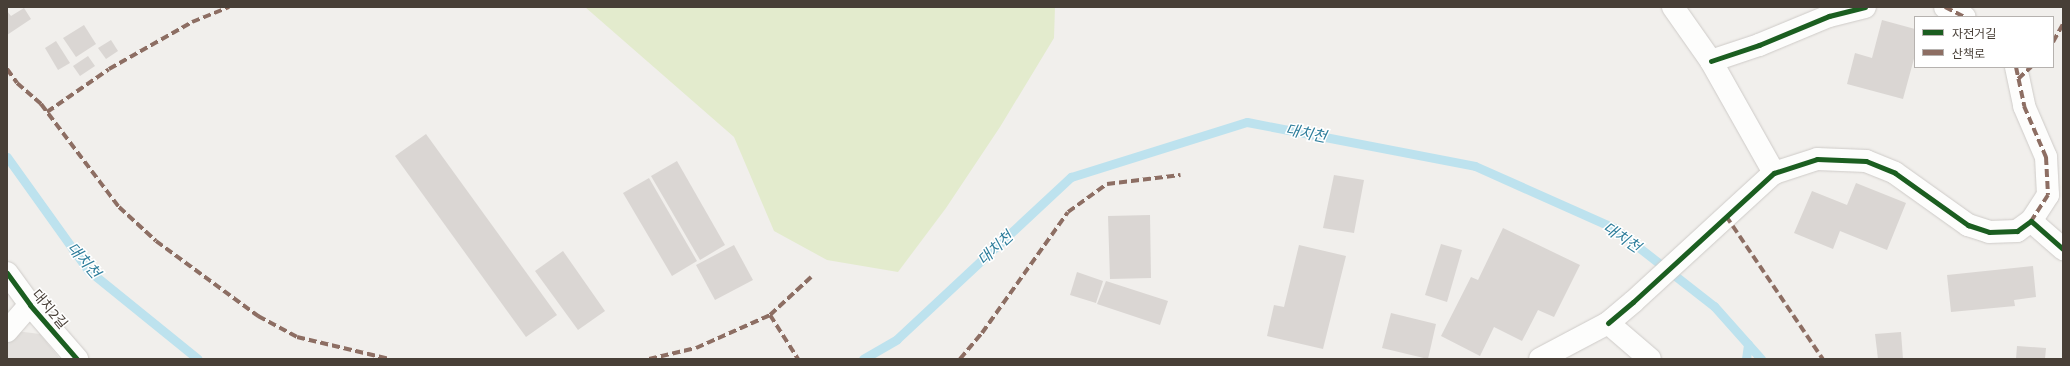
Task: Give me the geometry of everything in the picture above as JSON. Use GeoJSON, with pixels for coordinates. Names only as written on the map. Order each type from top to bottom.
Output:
{"type":"FeatureCollection","features":[{"type":"Feature","properties":{"kind":"street"},"geometry":{"type":"LineString","coordinates":[[1674,7],[1711,61],[1774,172]]}},
{"type":"Feature","properties":{"kind":"street"},"geometry":{"type":"LineString","coordinates":[[1711,61],[1759,45],[1829,16],[1865,7]]}},
{"type":"Feature","properties":{"kind":"street"},"geometry":{"type":"LineString","coordinates":[[1945,7],[1963,16]]}},
{"type":"Feature","properties":{"kind":"street"},"geometry":{"type":"LineString","coordinates":[[1540,359],[1608,323],[1633,302],[1774,172],[1817,159],[1866,161],[1895,173],[1968,225],[1989,232],[2017,231],[2031,221],[2048,195],[2046,157],[2024,106],[2016,68]]}},
{"type":"Feature","properties":{"kind":"street"},"geometry":{"type":"LineString","coordinates":[[2031,221],[2063,249]]}},
{"type":"Feature","properties":{"kind":"street","name":"대치2길"},"geometry":{"type":"LineString","coordinates":[[7,274],[30,305],[77,359]]}},
{"type":"Feature","properties":{"kind":"street"},"geometry":{"type":"LineString","coordinates":[[7,331],[30,305]]}},
{"type":"Feature","properties":{"kind":"street"},"geometry":{"type":"LineString","coordinates":[[1608,323],[1650,359]]}},
{"type":"Feature","properties":{"kind":"green space"},"geometry":{"type":"Polygon","coordinates":[[[585,7],[1055,7],[1054,38],[1000,127],[946,208],[898,272],[827,260],[774,231],[734,137],[585,7]]]}},
{"type":"Feature","properties":{"kind":"shaded area"},"geometry":{"type":"Polygon","coordinates":[[[16,331],[40,334],[60,359],[7,359],[7,342],[16,331]]]}},
{"type":"Feature","properties":{"kind":"building"},"geometry":{"type":"Polygon","coordinates":[[[24,8],[31,19],[7,35],[7,11],[11,16],[24,8]]]}},
{"type":"Feature","properties":{"kind":"building"},"geometry":{"type":"Polygon","coordinates":[[[1882,20],[1914,29],[1914,59],[1903,99],[1847,84],[1855,53],[1872,58],[1882,20]]]}},
{"type":"Feature","properties":{"kind":"building"},"geometry":{"type":"Polygon","coordinates":[[[84,25],[96,44],[76,57],[63,38],[84,25]]]}},
{"type":"Feature","properties":{"kind":"building"},"geometry":{"type":"Polygon","coordinates":[[[111,40],[118,51],[106,59],[98,48],[111,40]]]}},
{"type":"Feature","properties":{"kind":"building"},"geometry":{"type":"Polygon","coordinates":[[[56,41],[70,63],[58,70],[45,48],[56,41]]]}},
{"type":"Feature","properties":{"kind":"building"},"geometry":{"type":"Polygon","coordinates":[[[88,56],[95,66],[80,76],[73,66],[88,56]]]}},
{"type":"Feature","properties":{"kind":"building"},"geometry":{"type":"Polygon","coordinates":[[[426,134],[557,315],[526,337],[395,156],[426,134]]]}},
{"type":"Feature","properties":{"kind":"building"},"geometry":{"type":"Polygon","coordinates":[[[677,161],[725,245],[700,260],[651,176],[677,161]]]}},
{"type":"Feature","properties":{"kind":"building"},"geometry":{"type":"Polygon","coordinates":[[[1334,175],[1364,180],[1354,233],[1323,228],[1334,175]]]}},
{"type":"Feature","properties":{"kind":"building"},"geometry":{"type":"Polygon","coordinates":[[[649,178],[697,261],[672,276],[623,193],[649,178]]]}},
{"type":"Feature","properties":{"kind":"building"},"geometry":{"type":"Polygon","coordinates":[[[1856,183],[1906,203],[1887,250],[1840,231],[1833,249],[1794,233],[1812,191],[1847,205],[1856,183]]]}},
{"type":"Feature","properties":{"kind":"building"},"geometry":{"type":"Polygon","coordinates":[[[1150,215],[1151,278],[1110,279],[1108,216],[1150,215]]]}},
{"type":"Feature","properties":{"kind":"building"},"geometry":{"type":"Polygon","coordinates":[[[1503,228],[1580,265],[1554,317],[1538,310],[1522,341],[1494,327],[1480,356],[1441,336],[1471,277],[1478,280],[1503,228]]]}},
{"type":"Feature","properties":{"kind":"building"},"geometry":{"type":"Polygon","coordinates":[[[1441,244],[1462,250],[1447,302],[1425,295],[1441,244]]]}},
{"type":"Feature","properties":{"kind":"building"},"geometry":{"type":"Polygon","coordinates":[[[734,245],[753,280],[715,300],[696,265],[734,245]]]}},
{"type":"Feature","properties":{"kind":"building"},"geometry":{"type":"Polygon","coordinates":[[[1299,245],[1346,256],[1323,349],[1267,336],[1274,305],[1284,307],[1299,245]]]}},
{"type":"Feature","properties":{"kind":"building"},"geometry":{"type":"Polygon","coordinates":[[[563,251],[605,311],[578,330],[535,271],[563,251]]]}},
{"type":"Feature","properties":{"kind":"building"},"geometry":{"type":"Polygon","coordinates":[[[2033,266],[2036,297],[2014,300],[2015,306],[1951,312],[1947,275],[2033,266]]]}},
{"type":"Feature","properties":{"kind":"building"},"geometry":{"type":"Polygon","coordinates":[[[1077,272],[1103,281],[1096,303],[1070,295],[1077,272]]]}},
{"type":"Feature","properties":{"kind":"building"},"geometry":{"type":"Polygon","coordinates":[[[1106,281],[1168,301],[1160,325],[1097,304],[1106,281]]]}},
{"type":"Feature","properties":{"kind":"building"},"geometry":{"type":"Polygon","coordinates":[[[1391,313],[1436,324],[1428,359],[1382,348],[1391,313]]]}},
{"type":"Feature","properties":{"kind":"building"},"geometry":{"type":"Polygon","coordinates":[[[1901,332],[1903,359],[1878,359],[1875,334],[1901,332]]]}},
{"type":"Feature","properties":{"kind":"building"},"geometry":{"type":"Polygon","coordinates":[[[2017,346],[2046,348],[2045,359],[2016,359],[2017,346]]]}},
{"type":"Feature","properties":{"kind":"waterway","name":"대치천"},"geometry":{"type":"LineString","coordinates":[[863,359],[897,339],[1071,177],[1247,122],[1475,166],[1614,228],[1714,306],[1761,359]]}},
{"type":"Feature","properties":{"kind":"waterway","name":"대치천"},"geometry":{"type":"LineString","coordinates":[[7,157],[88,270],[198,359]]}},
{"type":"Feature","properties":{"kind":"waterway"},"geometry":{"type":"LineString","coordinates":[[1746,359],[1748,344]]}},
{"type":"Feature","properties":{"kind":"marked path"},"geometry":{"type":"LineString","coordinates":[[47,112],[109,69],[192,22],[229,7]]}},
{"type":"Feature","properties":{"kind":"marked path"},"geometry":{"type":"LineString","coordinates":[[1945,7],[1963,16]]}},
{"type":"Feature","properties":{"kind":"marked path"},"geometry":{"type":"LineString","coordinates":[[2054,40],[2063,24]]}},
{"type":"Feature","properties":{"kind":"marked path"},"geometry":{"type":"LineString","coordinates":[[2016,68],[2024,106],[2046,157],[2048,195],[2031,221]]}},
{"type":"Feature","properties":{"kind":"marked path"},"geometry":{"type":"LineString","coordinates":[[2018,79],[2030,68]]}},
{"type":"Feature","properties":{"kind":"marked path"},"geometry":{"type":"LineString","coordinates":[[7,69],[17,83],[41,104],[119,207],[156,241],[258,316],[297,337],[389,359]]}},
{"type":"Feature","properties":{"kind":"marked path"},"geometry":{"type":"LineString","coordinates":[[960,359],[982,333],[1068,212],[1107,184],[1180,175]]}},
{"type":"Feature","properties":{"kind":"marked path"},"geometry":{"type":"LineString","coordinates":[[1726,216],[1823,359]]}},
{"type":"Feature","properties":{"kind":"marked path"},"geometry":{"type":"LineString","coordinates":[[649,359],[696,348],[770,315],[811,277]]}},
{"type":"Feature","properties":{"kind":"marked path"},"geometry":{"type":"LineString","coordinates":[[770,315],[798,359]]}},
{"type":"Feature","properties":{"kind":"cycle path"},"geometry":{"type":"LineString","coordinates":[[1711,61],[1759,45],[1829,16],[1865,7]]}},
{"type":"Feature","properties":{"kind":"cycle path"},"geometry":{"type":"LineString","coordinates":[[1608,323],[1774,173],[1817,159],[1866,161],[1895,173],[1968,225],[1989,232],[2017,231],[2031,221],[2063,249]]}},
{"type":"Feature","properties":{"kind":"cycle path"},"geometry":{"type":"LineString","coordinates":[[7,273],[30,305],[77,359]]}}]}
